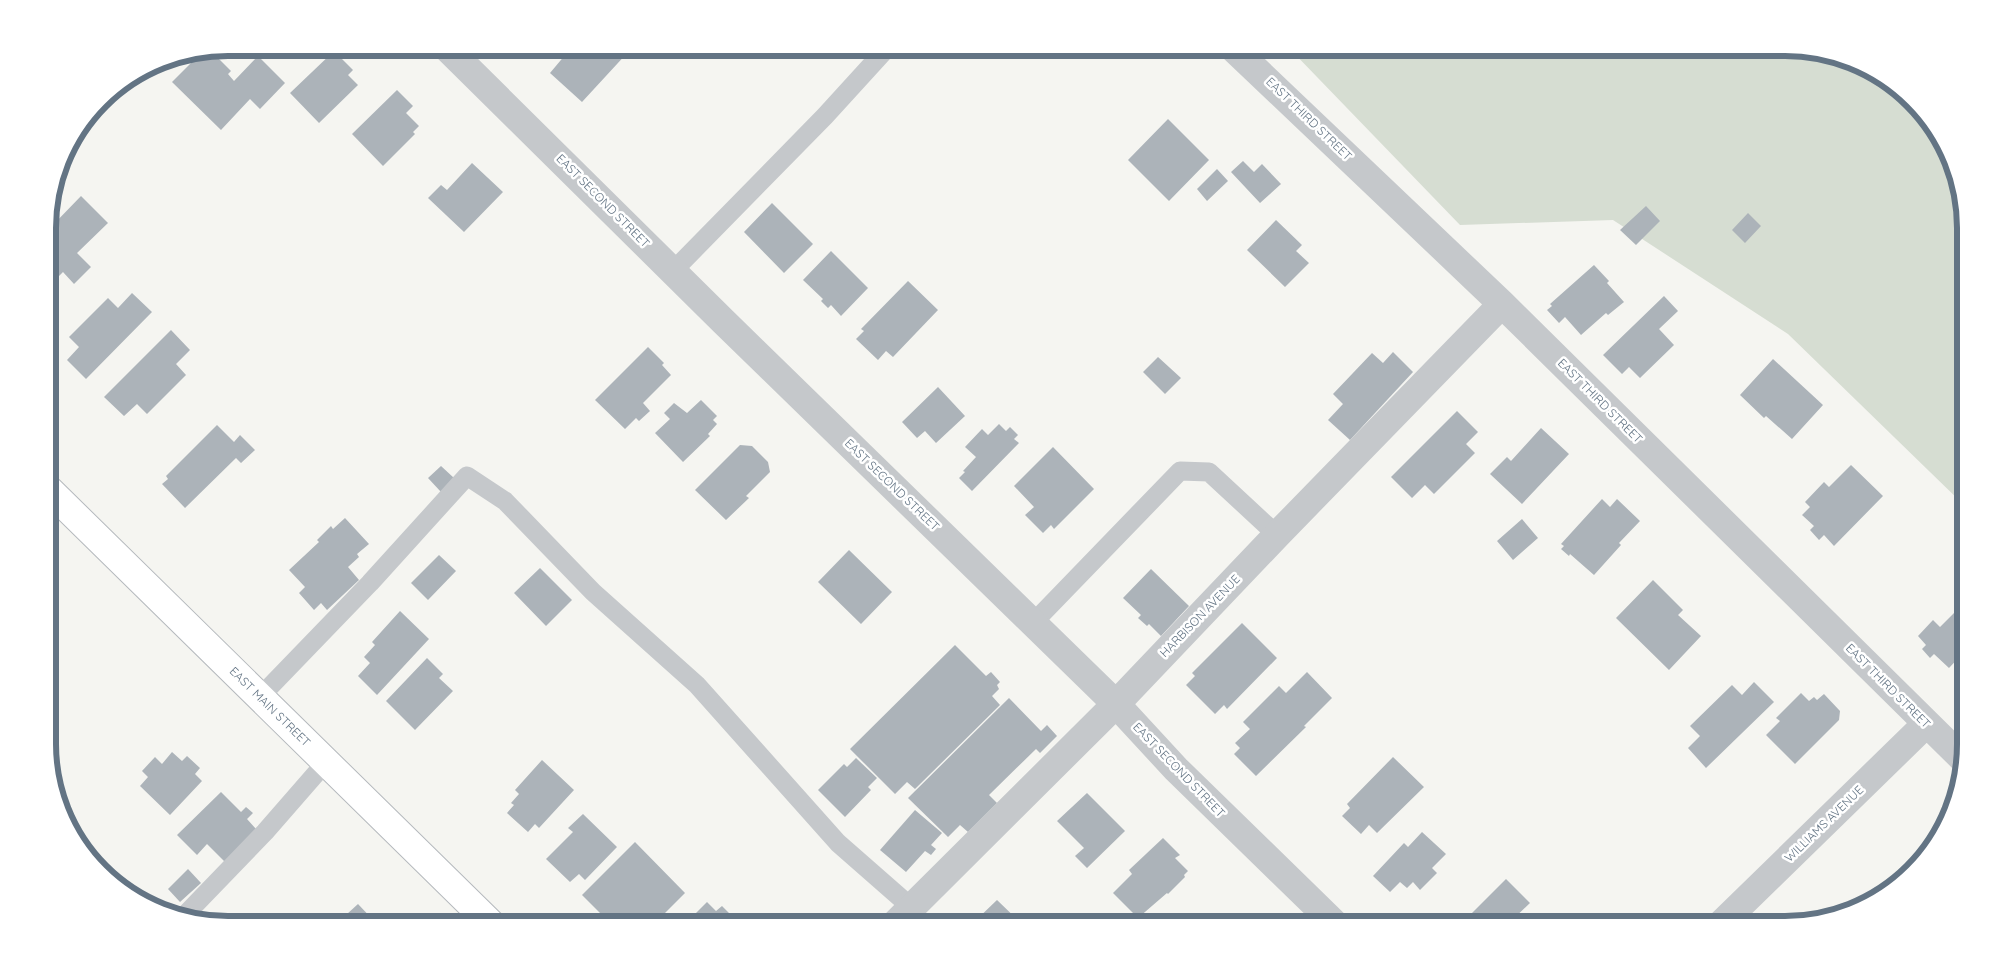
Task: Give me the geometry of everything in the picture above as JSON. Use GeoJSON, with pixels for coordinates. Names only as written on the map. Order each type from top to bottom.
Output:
{"type":"FeatureCollection","features":[{"type":"Feature","properties":{"kind":"main road","name":"EAST MAIN STREET"},"geometry":{"type":"LineString","coordinates":[[56,497],[483,916]]}},
{"type":"Feature","properties":{"kind":"street","name":"EAST THIRD STREET"},"geometry":{"type":"LineString","coordinates":[[1243,56],[1502,304],[1956,753]]}},
{"type":"Feature","properties":{"kind":"street","name":"EAST SECOND STREET"},"geometry":{"type":"LineString","coordinates":[[456,57],[1116,704],[1176,769],[1326,915]]}},
{"type":"Feature","properties":{"kind":"street","name":"HARBISON AVENUE"},"geometry":{"type":"LineString","coordinates":[[903,915],[1116,704],[1277,535],[1502,304]]}},
{"type":"Feature","properties":{"kind":"street","name":"WILLIAMS AVENUE"},"geometry":{"type":"LineString","coordinates":[[1730,915],[1926,724]]}},
{"type":"Feature","properties":{"kind":"lane"},"geometry":{"type":"LineString","coordinates":[[673,271],[825,116],[879,57]]}},
{"type":"Feature","properties":{"kind":"lane"},"geometry":{"type":"LineString","coordinates":[[1033,623],[1180,470],[1209,472],[1277,535]]}},
{"type":"Feature","properties":{"kind":"lane"},"geometry":{"type":"LineString","coordinates":[[260,697],[370,583],[467,476],[506,501],[593,592],[697,685],[903,915]]}},
{"type":"Feature","properties":{"kind":"lane"},"geometry":{"type":"LineString","coordinates":[[189,911],[265,832],[326,762]]}},
{"type":"Feature","properties":{"kind":"shaded area"},"geometry":{"type":"Polygon","coordinates":[[[1297,56],[1785,56],[1840,65],[1871,79],[1906,107],[1921,124],[1934,142],[1944,162],[1951,184],[1957,228],[1957,498],[1788,334],[1613,220],[1460,225],[1297,56]]]}},
{"type":"Feature","properties":{"kind":"building"},"geometry":{"type":"Polygon","coordinates":[[[217,57],[231,71],[228,74],[234,81],[259,57],[285,83],[260,109],[250,99],[221,130],[172,82],[194,60],[217,57]]]}},
{"type":"Feature","properties":{"kind":"building"},"geometry":{"type":"Polygon","coordinates":[[[328,57],[340,57],[353,70],[348,75],[358,85],[319,123],[290,93],[328,57]]]}},
{"type":"Feature","properties":{"kind":"building"},"geometry":{"type":"Polygon","coordinates":[[[564,57],[624,57],[582,102],[550,73],[564,57]]]}},
{"type":"Feature","properties":{"kind":"building"},"geometry":{"type":"Polygon","coordinates":[[[397,90],[413,106],[406,113],[419,126],[413,132],[415,134],[383,166],[352,134],[397,90]]]}},
{"type":"Feature","properties":{"kind":"building"},"geometry":{"type":"Polygon","coordinates":[[[1168,119],[1209,160],[1169,201],[1128,160],[1168,119]]]}},
{"type":"Feature","properties":{"kind":"building"},"geometry":{"type":"Polygon","coordinates":[[[1243,161],[1254,172],[1262,164],[1281,184],[1260,203],[1231,172],[1243,161]]]}},
{"type":"Feature","properties":{"kind":"building"},"geometry":{"type":"Polygon","coordinates":[[[472,163],[503,192],[464,232],[428,198],[441,185],[447,190],[472,163]]]}},
{"type":"Feature","properties":{"kind":"building"},"geometry":{"type":"Polygon","coordinates":[[[1217,169],[1228,181],[1207,201],[1197,189],[1217,169]]]}},
{"type":"Feature","properties":{"kind":"building"},"geometry":{"type":"Polygon","coordinates":[[[81,196],[108,223],[77,253],[91,267],[74,284],[63,272],[57,278],[57,221],[81,196]]]}},
{"type":"Feature","properties":{"kind":"building"},"geometry":{"type":"Polygon","coordinates":[[[772,203],[813,244],[784,273],[744,232],[772,203]]]}},
{"type":"Feature","properties":{"kind":"building"},"geometry":{"type":"Polygon","coordinates":[[[1646,206],[1660,221],[1636,245],[1620,230],[1646,206]]]}},
{"type":"Feature","properties":{"kind":"building"},"geometry":{"type":"Polygon","coordinates":[[[1748,213],[1761,226],[1745,243],[1732,230],[1748,213]]]}},
{"type":"Feature","properties":{"kind":"building"},"geometry":{"type":"Polygon","coordinates":[[[1276,220],[1302,245],[1296,251],[1309,263],[1285,287],[1247,250],[1276,220]]]}},
{"type":"Feature","properties":{"kind":"building"},"geometry":{"type":"Polygon","coordinates":[[[831,251],[868,288],[841,316],[831,305],[828,308],[821,301],[823,299],[803,280],[831,251]]]}},
{"type":"Feature","properties":{"kind":"building"},"geometry":{"type":"Polygon","coordinates":[[[1594,265],[1609,281],[1607,283],[1624,302],[1608,315],[1606,313],[1581,335],[1565,317],[1559,323],[1547,310],[1552,306],[1550,304],[1594,265]]]}},
{"type":"Feature","properties":{"kind":"building"},"geometry":{"type":"Polygon","coordinates":[[[908,281],[938,310],[893,357],[886,351],[878,360],[856,339],[864,331],[861,329],[908,281]]]}},
{"type":"Feature","properties":{"kind":"building"},"geometry":{"type":"Polygon","coordinates":[[[132,293],[152,312],[86,379],[67,360],[79,347],[69,337],[108,298],[118,308],[132,293]]]}},
{"type":"Feature","properties":{"kind":"building"},"geometry":{"type":"Polygon","coordinates":[[[1664,296],[1678,311],[1659,329],[1674,345],[1640,378],[1629,367],[1622,374],[1603,355],[1664,296]]]}},
{"type":"Feature","properties":{"kind":"building"},"geometry":{"type":"Polygon","coordinates":[[[171,330],[190,350],[176,364],[186,375],[147,414],[137,404],[124,416],[104,397],[171,330]]]}},
{"type":"Feature","properties":{"kind":"building"},"geometry":{"type":"Polygon","coordinates":[[[648,347],[664,363],[662,365],[671,375],[643,403],[650,411],[639,421],[636,418],[625,429],[595,400],[648,347]]]}},
{"type":"Feature","properties":{"kind":"building"},"geometry":{"type":"Polygon","coordinates":[[[1393,352],[1413,372],[1350,440],[1328,420],[1343,404],[1333,394],[1372,353],[1383,363],[1393,352]]]}},
{"type":"Feature","properties":{"kind":"building"},"geometry":{"type":"Polygon","coordinates":[[[1158,357],[1181,378],[1165,394],[1143,372],[1158,357]]]}},
{"type":"Feature","properties":{"kind":"building"},"geometry":{"type":"Polygon","coordinates":[[[1773,359],[1823,405],[1792,439],[1766,416],[1764,418],[1740,395],[1773,359]]]}},
{"type":"Feature","properties":{"kind":"building"},"geometry":{"type":"Polygon","coordinates":[[[938,387],[965,416],[936,443],[925,431],[917,438],[902,422],[938,387]]]}},
{"type":"Feature","properties":{"kind":"building"},"geometry":{"type":"Polygon","coordinates":[[[701,400],[717,416],[713,420],[717,424],[708,434],[710,436],[683,462],[655,433],[670,419],[664,413],[674,403],[687,413],[701,400]]]}},
{"type":"Feature","properties":{"kind":"building"},"geometry":{"type":"Polygon","coordinates":[[[1457,411],[1478,432],[1466,444],[1475,453],[1434,494],[1425,485],[1412,498],[1391,477],[1457,411]]]}},
{"type":"Feature","properties":{"kind":"building"},"geometry":{"type":"Polygon","coordinates":[[[999,424],[1006,431],[1010,427],[1018,435],[1014,439],[1019,443],[972,491],[959,478],[976,457],[965,447],[982,429],[988,435],[999,424]]]}},
{"type":"Feature","properties":{"kind":"building"},"geometry":{"type":"Polygon","coordinates":[[[217,425],[234,442],[240,435],[255,450],[241,463],[236,458],[185,508],[162,484],[168,479],[166,476],[217,425]]]}},
{"type":"Feature","properties":{"kind":"building"},"geometry":{"type":"Polygon","coordinates":[[[1541,428],[1569,454],[1522,504],[1490,474],[1507,457],[1511,461],[1541,428]]]}},
{"type":"Feature","properties":{"kind":"building"},"geometry":{"type":"Polygon","coordinates":[[[740,445],[752,446],[768,462],[770,472],[746,496],[749,498],[726,520],[695,490],[740,445]]]}},
{"type":"Feature","properties":{"kind":"building"},"geometry":{"type":"Polygon","coordinates":[[[1053,447],[1094,489],[1054,529],[1051,525],[1043,533],[1025,515],[1034,507],[1014,486],[1053,447]]]}},
{"type":"Feature","properties":{"kind":"building"},"geometry":{"type":"Polygon","coordinates":[[[1851,465],[1883,496],[1834,546],[1824,535],[1819,540],[1810,530],[1814,526],[1802,515],[1810,507],[1805,502],[1824,482],[1829,487],[1851,465]]]}},
{"type":"Feature","properties":{"kind":"building"},"geometry":{"type":"Polygon","coordinates":[[[441,466],[454,478],[441,492],[428,478],[441,466]]]}},
{"type":"Feature","properties":{"kind":"building"},"geometry":{"type":"Polygon","coordinates":[[[1602,499],[1610,507],[1617,499],[1640,521],[1619,543],[1621,545],[1594,575],[1570,554],[1569,556],[1561,549],[1564,546],[1561,544],[1602,499]]]}},
{"type":"Feature","properties":{"kind":"building"},"geometry":{"type":"Polygon","coordinates":[[[345,518],[369,544],[357,554],[359,557],[348,567],[359,580],[327,610],[321,603],[314,610],[299,593],[305,587],[289,570],[319,542],[317,540],[331,526],[333,529],[345,518]]]}},
{"type":"Feature","properties":{"kind":"building"},"geometry":{"type":"Polygon","coordinates":[[[1522,519],[1538,538],[1513,560],[1497,541],[1522,519]]]}},
{"type":"Feature","properties":{"kind":"building"},"geometry":{"type":"Polygon","coordinates":[[[849,550],[892,592],[861,624],[818,582],[849,550]]]}},
{"type":"Feature","properties":{"kind":"building"},"geometry":{"type":"Polygon","coordinates":[[[439,555],[456,571],[428,600],[411,583],[439,555]]]}},
{"type":"Feature","properties":{"kind":"building"},"geometry":{"type":"Polygon","coordinates":[[[540,568],[572,600],[546,626],[514,593],[540,568]]]}},
{"type":"Feature","properties":{"kind":"building"},"geometry":{"type":"Polygon","coordinates":[[[1151,569],[1189,606],[1161,636],[1149,624],[1147,626],[1138,618],[1141,615],[1123,598],[1151,569]]]}},
{"type":"Feature","properties":{"kind":"building"},"geometry":{"type":"Polygon","coordinates":[[[1653,580],[1683,610],[1678,615],[1701,636],[1669,670],[1616,618],[1653,580]]]}},
{"type":"Feature","properties":{"kind":"building"},"geometry":{"type":"Polygon","coordinates":[[[400,611],[429,639],[377,695],[358,676],[370,663],[364,657],[375,645],[372,642],[400,611]]]}},
{"type":"Feature","properties":{"kind":"building"},"geometry":{"type":"Polygon","coordinates":[[[1954,613],[1957,616],[1957,660],[1949,668],[1934,654],[1930,658],[1922,649],[1926,645],[1918,636],[1933,620],[1940,627],[1954,613]]]}},
{"type":"Feature","properties":{"kind":"building"},"geometry":{"type":"Polygon","coordinates":[[[1242,623],[1277,658],[1227,709],[1224,705],[1215,714],[1186,685],[1195,676],[1192,673],[1242,623]]]}},
{"type":"Feature","properties":{"kind":"building"},"geometry":{"type":"Polygon","coordinates":[[[955,645],[986,676],[991,672],[1000,682],[997,685],[999,689],[992,696],[1000,705],[915,789],[907,782],[895,794],[850,749],[955,645]]]}},
{"type":"Feature","properties":{"kind":"building"},"geometry":{"type":"Polygon","coordinates":[[[427,658],[443,674],[439,678],[453,691],[415,730],[386,701],[427,658]]]}},
{"type":"Feature","properties":{"kind":"building"},"geometry":{"type":"Polygon","coordinates":[[[1307,672],[1332,698],[1304,726],[1306,727],[1256,776],[1234,754],[1240,748],[1235,743],[1250,729],[1243,722],[1279,686],[1286,693],[1307,672]]]}},
{"type":"Feature","properties":{"kind":"building"},"geometry":{"type":"Polygon","coordinates":[[[1754,682],[1774,702],[1706,768],[1688,748],[1700,736],[1690,726],[1732,685],[1742,695],[1754,682]]]}},
{"type":"Feature","properties":{"kind":"building"},"geometry":{"type":"Polygon","coordinates":[[[1801,693],[1809,701],[1814,697],[1817,700],[1824,694],[1840,711],[1839,720],[1795,764],[1766,735],[1780,721],[1776,718],[1801,693]]]}},
{"type":"Feature","properties":{"kind":"building"},"geometry":{"type":"Polygon","coordinates":[[[1009,698],[1041,731],[1047,725],[1057,736],[1040,753],[1036,749],[989,795],[997,803],[968,832],[960,825],[948,837],[908,798],[1009,698]]]}},
{"type":"Feature","properties":{"kind":"building"},"geometry":{"type":"Polygon","coordinates":[[[172,752],[182,761],[187,756],[200,768],[195,774],[202,781],[170,815],[140,786],[148,777],[142,771],[155,757],[162,764],[172,752]]]}},
{"type":"Feature","properties":{"kind":"building"},"geometry":{"type":"Polygon","coordinates":[[[1393,757],[1424,787],[1377,833],[1369,825],[1361,834],[1342,816],[1350,808],[1347,804],[1393,757]]]}},
{"type":"Feature","properties":{"kind":"building"},"geometry":{"type":"Polygon","coordinates":[[[856,758],[877,778],[868,787],[871,790],[845,817],[818,790],[844,764],[847,767],[856,758]]]}},
{"type":"Feature","properties":{"kind":"building"},"geometry":{"type":"Polygon","coordinates":[[[542,760],[574,790],[539,828],[535,824],[528,832],[507,813],[514,805],[511,803],[519,794],[515,790],[542,760]]]}},
{"type":"Feature","properties":{"kind":"building"},"geometry":{"type":"Polygon","coordinates":[[[221,792],[241,812],[246,807],[253,813],[247,819],[257,830],[225,862],[207,844],[197,855],[177,835],[221,792]]]}},
{"type":"Feature","properties":{"kind":"building"},"geometry":{"type":"Polygon","coordinates":[[[1087,793],[1125,831],[1087,868],[1075,856],[1084,848],[1057,821],[1087,793]]]}},
{"type":"Feature","properties":{"kind":"building"},"geometry":{"type":"Polygon","coordinates":[[[915,810],[942,833],[931,845],[936,849],[931,855],[925,851],[906,872],[880,850],[915,810]]]}},
{"type":"Feature","properties":{"kind":"building"},"geometry":{"type":"Polygon","coordinates":[[[583,814],[617,847],[585,880],[579,874],[570,882],[546,859],[573,832],[568,828],[583,814]]]}},
{"type":"Feature","properties":{"kind":"building"},"geometry":{"type":"Polygon","coordinates":[[[1422,832],[1446,854],[1432,868],[1437,873],[1420,890],[1413,882],[1407,888],[1400,882],[1390,892],[1373,876],[1404,843],[1408,847],[1422,832]]]}},
{"type":"Feature","properties":{"kind":"building"},"geometry":{"type":"Polygon","coordinates":[[[1163,838],[1180,855],[1175,858],[1188,871],[1184,875],[1185,877],[1168,894],[1141,915],[1135,915],[1113,893],[1132,874],[1129,870],[1163,838]]]}},
{"type":"Feature","properties":{"kind":"building"},"geometry":{"type":"Polygon","coordinates":[[[635,842],[685,893],[662,916],[601,916],[582,895],[635,842]]]}},
{"type":"Feature","properties":{"kind":"building"},"geometry":{"type":"Polygon","coordinates":[[[188,869],[201,883],[180,902],[168,889],[188,869]]]}},
{"type":"Feature","properties":{"kind":"building"},"geometry":{"type":"Polygon","coordinates":[[[1506,879],[1530,903],[1517,915],[1470,915],[1506,879]]]}},
{"type":"Feature","properties":{"kind":"building"},"geometry":{"type":"Polygon","coordinates":[[[997,900],[1013,915],[981,916],[997,900]]]}},
{"type":"Feature","properties":{"kind":"building"},"geometry":{"type":"Polygon","coordinates":[[[707,902],[716,911],[722,906],[732,916],[693,916],[707,902]]]}},
{"type":"Feature","properties":{"kind":"building"},"geometry":{"type":"Polygon","coordinates":[[[358,904],[369,916],[345,916],[358,904]]]}}]}
